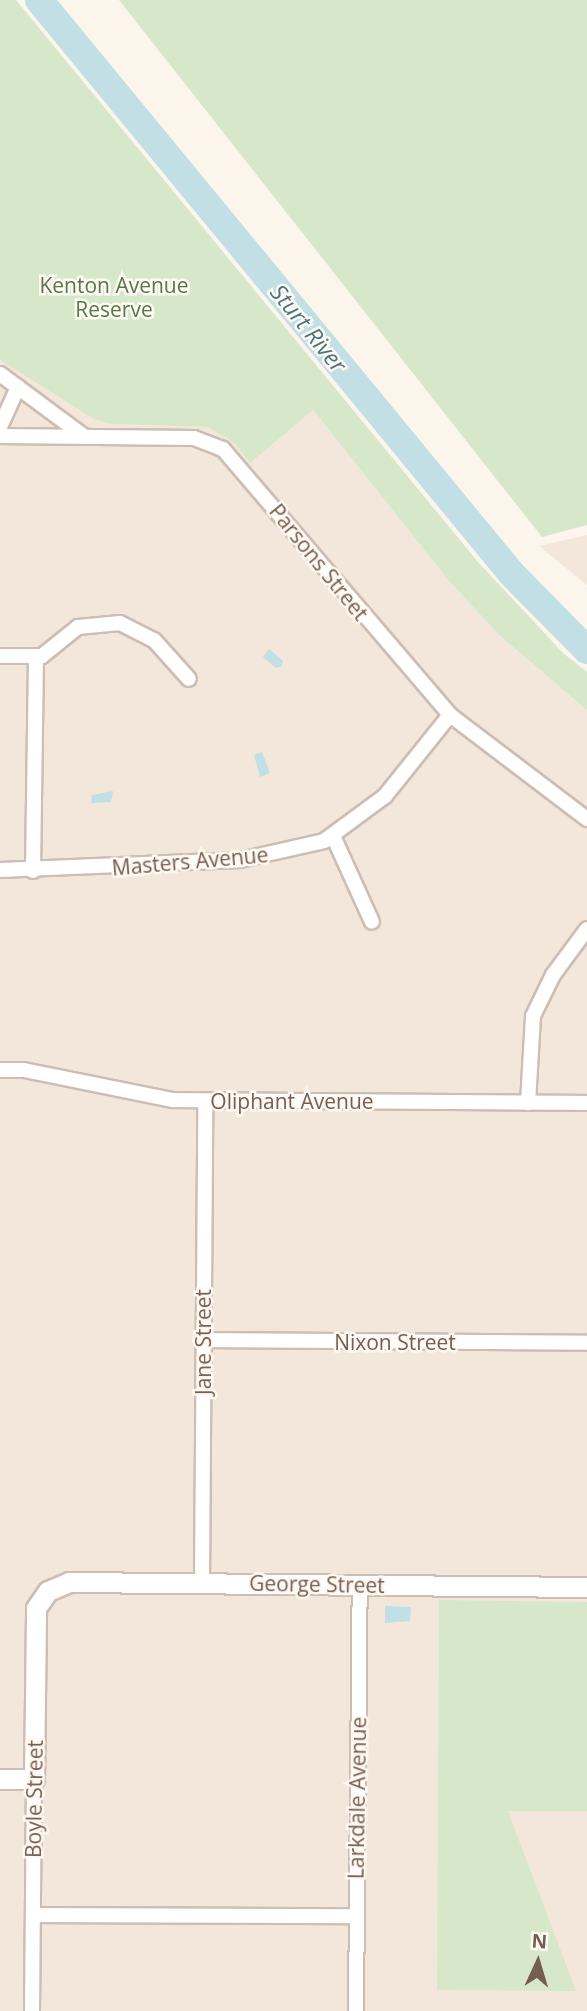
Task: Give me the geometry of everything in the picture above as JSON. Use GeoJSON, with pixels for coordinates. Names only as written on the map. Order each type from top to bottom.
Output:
{"type":"FeatureCollection","features":[{"type":"Feature","properties":{"kind":"street"},"geometry":{"type":"LineString","coordinates":[[0,374],[85,437]]}},
{"type":"Feature","properties":{"kind":"street"},"geometry":{"type":"LineString","coordinates":[[0,427],[18,387]]}},
{"type":"Feature","properties":{"kind":"street","name":"Parsons Street"},"geometry":{"type":"LineString","coordinates":[[0,436],[194,438],[223,449],[450,715],[587,819]]}},
{"type":"Feature","properties":{"kind":"street"},"geometry":{"type":"LineString","coordinates":[[0,656],[42,656],[78,627],[120,623],[154,640],[189,679]]}},
{"type":"Feature","properties":{"kind":"street"},"geometry":{"type":"LineString","coordinates":[[33,870],[36,657]]}},
{"type":"Feature","properties":{"kind":"street","name":"Masters Avenue"},"geometry":{"type":"LineString","coordinates":[[0,870],[253,858],[333,836],[385,796],[450,715]]}},
{"type":"Feature","properties":{"kind":"street"},"geometry":{"type":"LineString","coordinates":[[333,836],[372,922]]}},
{"type":"Feature","properties":{"kind":"street"},"geometry":{"type":"LineString","coordinates":[[528,1103],[533,1016],[552,975],[587,929]]}},
{"type":"Feature","properties":{"kind":"street","name":"Oliphant Avenue"},"geometry":{"type":"LineString","coordinates":[[0,1070],[24,1070],[173,1100],[587,1103]]}},
{"type":"Feature","properties":{"kind":"street","name":"Jane Street"},"geometry":{"type":"LineString","coordinates":[[202,1583],[205,1101]]}},
{"type":"Feature","properties":{"kind":"street","name":"Nixon Street"},"geometry":{"type":"LineString","coordinates":[[203,1340],[587,1343]]}},
{"type":"Feature","properties":{"kind":"street","name":"George Street"},"geometry":{"type":"LineString","coordinates":[[48,1591],[69,1582],[587,1587]]}},
{"type":"Feature","properties":{"kind":"street","name":"Larkdale Avenue"},"geometry":{"type":"LineString","coordinates":[[356,2011],[359,1585]]}},
{"type":"Feature","properties":{"kind":"street","name":"Boyle Street"},"geometry":{"type":"LineString","coordinates":[[32,2011],[36,1608],[48,1591]]}},
{"type":"Feature","properties":{"kind":"street"},"geometry":{"type":"LineString","coordinates":[[0,1779],[34,1779]]}},
{"type":"Feature","properties":{"kind":"street"},"geometry":{"type":"LineString","coordinates":[[33,1915],[356,1916]]}},
{"type":"Feature","properties":{"kind":"shaded area"},"geometry":{"type":"Polygon","coordinates":[[[0,360],[111,424],[207,427],[233,442],[250,463],[313,410],[449,581],[499,635],[587,710],[587,2011],[0,2011],[0,360]]]}},
{"type":"Feature","properties":{"kind":"shaded area"},"geometry":{"type":"Polygon","coordinates":[[[587,535],[587,585],[539,546],[587,535]]]}},
{"type":"Feature","properties":{"kind":"green space","name":"Kenton Avenue Reserve"},"geometry":{"type":"Polygon","coordinates":[[[0,0],[16,0],[478,562],[563,653],[587,672],[587,710],[499,635],[449,581],[313,410],[250,463],[233,442],[207,427],[111,424],[94,419],[0,360],[0,0]]]}},
{"type":"Feature","properties":{"kind":"green space"},"geometry":{"type":"Polygon","coordinates":[[[119,0],[587,0],[587,525],[542,537],[119,0]]]}},
{"type":"Feature","properties":{"kind":"green space"},"geometry":{"type":"Polygon","coordinates":[[[439,1600],[587,1602],[587,1811],[508,1811],[576,1991],[437,1990],[439,1600]]]}},
{"type":"Feature","properties":{"kind":"water"},"geometry":{"type":"Polygon","coordinates":[[[269,649],[283,661],[282,666],[276,668],[263,657],[269,649]]]}},
{"type":"Feature","properties":{"kind":"water"},"geometry":{"type":"Polygon","coordinates":[[[262,752],[270,773],[260,777],[254,755],[262,752]]]}},
{"type":"Feature","properties":{"kind":"water"},"geometry":{"type":"Polygon","coordinates":[[[113,791],[111,802],[91,803],[92,795],[113,791]]]}},
{"type":"Feature","properties":{"kind":"water"},"geometry":{"type":"Polygon","coordinates":[[[385,1606],[411,1607],[410,1621],[385,1623],[385,1606]]]}},
{"type":"Feature","properties":{"kind":"waterway","name":"Sturt River"},"geometry":{"type":"LineString","coordinates":[[39,0],[511,573],[587,650]]}}]}
